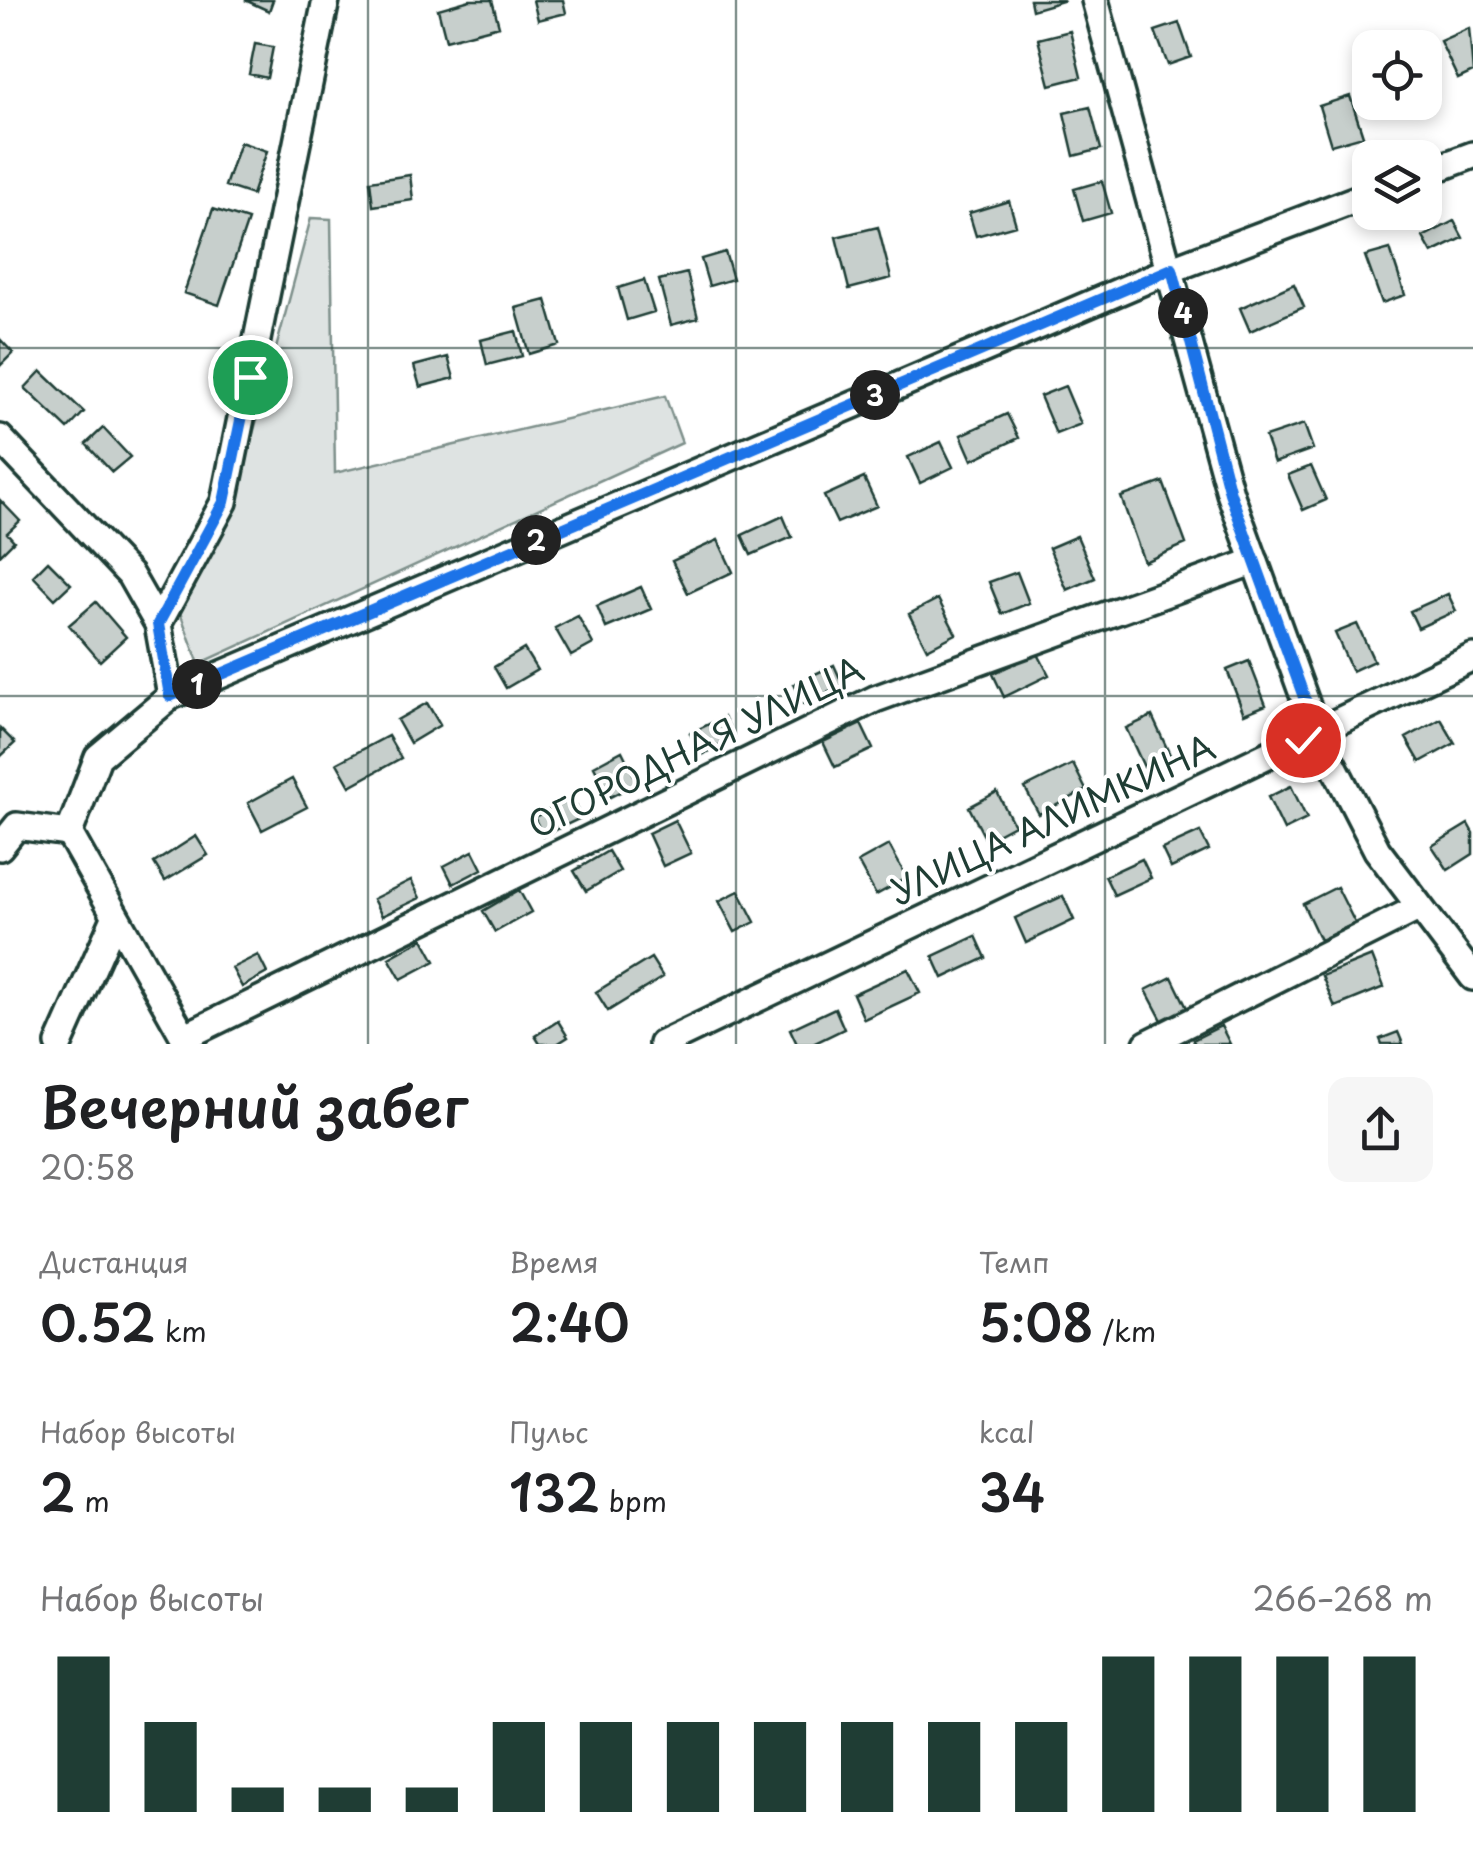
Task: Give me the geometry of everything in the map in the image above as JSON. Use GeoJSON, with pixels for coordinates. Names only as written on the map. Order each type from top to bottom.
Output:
{"type":"FeatureCollection","features":[{"type":"Feature","properties":{"kind":"street"},"geometry":{"type":"LineString","coordinates":[[1095,0],[1172,269],[1230,493],[1317,733],[1377,850],[1473,976]]}},
{"type":"Feature","properties":{"kind":"street"},"geometry":{"type":"LineString","coordinates":[[158,624],[224,502],[329,1]]}},
{"type":"Feature","properties":{"kind":"street"},"geometry":{"type":"LineString","coordinates":[[1442,167],[1473,155]]}},
{"type":"Feature","properties":{"kind":"street"},"geometry":{"type":"LineString","coordinates":[[69,833],[98,757],[170,696],[1172,269],[1352,201]]}},
{"type":"Feature","properties":{"kind":"street"},"geometry":{"type":"LineString","coordinates":[[0,438],[130,574],[158,624],[170,696]]}},
{"type":"Feature","properties":{"kind":"street","name":"ОГОРОДНАЯ УЛИЦА"},"geometry":{"type":"LineString","coordinates":[[186,1040],[875,699],[1255,562]]}},
{"type":"Feature","properties":{"kind":"street","name":"УЛИЦА АЛИМКИНА"},"geometry":{"type":"LineString","coordinates":[[662,1044],[1473,657]]}},
{"type":"Feature","properties":{"kind":"street"},"geometry":{"type":"LineString","coordinates":[[0,846],[9,818],[69,833],[186,1040]]}},
{"type":"Feature","properties":{"kind":"street"},"geometry":{"type":"LineString","coordinates":[[1147,1044],[1420,907]]}},
{"type":"Feature","properties":{"kind":"street"},"geometry":{"type":"LineString","coordinates":[[58,1044],[115,918]]}},
{"type":"Feature","properties":{"kind":"shaded area"},"geometry":{"type":"Polygon","coordinates":[[[311,218],[331,219],[335,473],[665,396],[682,443],[199,664],[179,610],[234,505],[311,218]]]}},
{"type":"Feature","properties":{"kind":"building"},"geometry":{"type":"Polygon","coordinates":[[[245,0],[273,0],[269,11],[245,0]]]}},
{"type":"Feature","properties":{"kind":"building"},"geometry":{"type":"Polygon","coordinates":[[[470,0],[492,0],[499,26],[446,40],[438,9],[470,0]]]}},
{"type":"Feature","properties":{"kind":"building"},"geometry":{"type":"Polygon","coordinates":[[[533,0],[563,0],[566,13],[538,20],[533,0]]]}},
{"type":"Feature","properties":{"kind":"building"},"geometry":{"type":"Polygon","coordinates":[[[1030,0],[1062,0],[1063,1],[1032,10],[1030,0]]]}},
{"type":"Feature","properties":{"kind":"building"},"geometry":{"type":"Polygon","coordinates":[[[1179,23],[1191,57],[1168,65],[1155,31],[1179,23]]]}},
{"type":"Feature","properties":{"kind":"building"},"geometry":{"type":"Polygon","coordinates":[[[1469,28],[1473,72],[1458,79],[1442,40],[1469,28]]]}},
{"type":"Feature","properties":{"kind":"building"},"geometry":{"type":"Polygon","coordinates":[[[1070,31],[1081,77],[1050,85],[1038,39],[1070,31]]]}},
{"type":"Feature","properties":{"kind":"building"},"geometry":{"type":"Polygon","coordinates":[[[255,44],[273,47],[267,78],[249,74],[255,44]]]}},
{"type":"Feature","properties":{"kind":"building"},"geometry":{"type":"Polygon","coordinates":[[[1350,96],[1352,120],[1358,120],[1363,136],[1331,145],[1319,106],[1350,96]]]}},
{"type":"Feature","properties":{"kind":"building"},"geometry":{"type":"Polygon","coordinates":[[[1090,107],[1101,149],[1074,156],[1064,113],[1090,107]]]}},
{"type":"Feature","properties":{"kind":"building"},"geometry":{"type":"Polygon","coordinates":[[[240,142],[267,151],[252,195],[225,186],[240,142]]]}},
{"type":"Feature","properties":{"kind":"building"},"geometry":{"type":"Polygon","coordinates":[[[410,175],[413,200],[373,206],[370,181],[410,175]]]}},
{"type":"Feature","properties":{"kind":"building"},"geometry":{"type":"Polygon","coordinates":[[[1102,181],[1111,213],[1083,221],[1074,189],[1102,181]]]}},
{"type":"Feature","properties":{"kind":"building"},"geometry":{"type":"Polygon","coordinates":[[[1009,201],[1016,225],[976,236],[969,213],[1009,201]]]}},
{"type":"Feature","properties":{"kind":"building"},"geometry":{"type":"Polygon","coordinates":[[[213,209],[248,220],[219,305],[184,293],[213,209]]]}},
{"type":"Feature","properties":{"kind":"building"},"geometry":{"type":"Polygon","coordinates":[[[1454,221],[1463,238],[1432,253],[1423,237],[1454,221]]]}},
{"type":"Feature","properties":{"kind":"building"},"geometry":{"type":"Polygon","coordinates":[[[878,227],[891,278],[849,289],[836,237],[878,227]]]}},
{"type":"Feature","properties":{"kind":"building"},"geometry":{"type":"Polygon","coordinates":[[[1390,249],[1405,295],[1382,303],[1365,256],[1390,249]]]}},
{"type":"Feature","properties":{"kind":"building"},"geometry":{"type":"Polygon","coordinates":[[[725,252],[733,279],[709,286],[701,259],[725,252]]]}},
{"type":"Feature","properties":{"kind":"building"},"geometry":{"type":"Polygon","coordinates":[[[687,273],[698,318],[671,325],[659,280],[687,273]]]}},
{"type":"Feature","properties":{"kind":"building"},"geometry":{"type":"Polygon","coordinates":[[[644,280],[654,312],[627,320],[618,288],[644,280]]]}},
{"type":"Feature","properties":{"kind":"building"},"geometry":{"type":"Polygon","coordinates":[[[1294,284],[1304,307],[1250,331],[1240,308],[1294,284]]]}},
{"type":"Feature","properties":{"kind":"building"},"geometry":{"type":"Polygon","coordinates":[[[546,300],[559,345],[529,354],[516,308],[546,300]]]}},
{"type":"Feature","properties":{"kind":"building"},"geometry":{"type":"Polygon","coordinates":[[[516,331],[522,356],[487,365],[481,340],[516,331]]]}},
{"type":"Feature","properties":{"kind":"building"},"geometry":{"type":"Polygon","coordinates":[[[0,339],[13,353],[0,366],[0,339]]]}},
{"type":"Feature","properties":{"kind":"building"},"geometry":{"type":"Polygon","coordinates":[[[448,357],[454,378],[420,387],[414,366],[448,357]]]}},
{"type":"Feature","properties":{"kind":"building"},"geometry":{"type":"Polygon","coordinates":[[[41,371],[84,412],[68,429],[25,388],[41,371]]]}},
{"type":"Feature","properties":{"kind":"building"},"geometry":{"type":"Polygon","coordinates":[[[1065,386],[1081,424],[1056,434],[1040,396],[1065,386]]]}},
{"type":"Feature","properties":{"kind":"building"},"geometry":{"type":"Polygon","coordinates":[[[1007,414],[1019,438],[972,460],[961,435],[1007,414]]]}},
{"type":"Feature","properties":{"kind":"building"},"geometry":{"type":"Polygon","coordinates":[[[1304,424],[1313,449],[1274,463],[1265,437],[1304,424]]]}},
{"type":"Feature","properties":{"kind":"building"},"geometry":{"type":"Polygon","coordinates":[[[103,428],[130,457],[112,472],[86,444],[103,428]]]}},
{"type":"Feature","properties":{"kind":"building"},"geometry":{"type":"Polygon","coordinates":[[[941,442],[953,467],[920,483],[908,457],[941,442]]]}},
{"type":"Feature","properties":{"kind":"building"},"geometry":{"type":"Polygon","coordinates":[[[1311,466],[1326,500],[1303,510],[1288,475],[1311,466]]]}},
{"type":"Feature","properties":{"kind":"building"},"geometry":{"type":"Polygon","coordinates":[[[864,478],[877,506],[837,523],[824,496],[864,478]]]}},
{"type":"Feature","properties":{"kind":"building"},"geometry":{"type":"Polygon","coordinates":[[[1163,482],[1186,544],[1144,562],[1121,497],[1163,482]]]}},
{"type":"Feature","properties":{"kind":"building"},"geometry":{"type":"Polygon","coordinates":[[[0,500],[20,521],[7,533],[14,541],[0,555],[0,500]]]}},
{"type":"Feature","properties":{"kind":"building"},"geometry":{"type":"Polygon","coordinates":[[[783,516],[792,537],[751,555],[742,535],[783,516]]]}},
{"type":"Feature","properties":{"kind":"building"},"geometry":{"type":"Polygon","coordinates":[[[1077,536],[1095,578],[1067,590],[1049,548],[1077,536]]]}},
{"type":"Feature","properties":{"kind":"building"},"geometry":{"type":"Polygon","coordinates":[[[718,540],[733,572],[688,593],[672,561],[718,540]]]}},
{"type":"Feature","properties":{"kind":"building"},"geometry":{"type":"Polygon","coordinates":[[[48,561],[71,584],[55,599],[33,576],[48,561]]]}},
{"type":"Feature","properties":{"kind":"building"},"geometry":{"type":"Polygon","coordinates":[[[1017,572],[1029,603],[1002,614],[989,582],[1017,572]]]}},
{"type":"Feature","properties":{"kind":"building"},"geometry":{"type":"Polygon","coordinates":[[[641,587],[651,609],[606,628],[597,606],[641,587]]]}},
{"type":"Feature","properties":{"kind":"building"},"geometry":{"type":"Polygon","coordinates":[[[1448,594],[1456,611],[1418,628],[1410,611],[1448,594]]]}},
{"type":"Feature","properties":{"kind":"building"},"geometry":{"type":"Polygon","coordinates":[[[938,599],[956,634],[927,649],[909,614],[938,599]]]}},
{"type":"Feature","properties":{"kind":"building"},"geometry":{"type":"Polygon","coordinates":[[[96,602],[126,637],[100,661],[69,625],[96,602]]]}},
{"type":"Feature","properties":{"kind":"building"},"geometry":{"type":"Polygon","coordinates":[[[578,616],[593,644],[571,656],[555,628],[578,616]]]}},
{"type":"Feature","properties":{"kind":"building"},"geometry":{"type":"Polygon","coordinates":[[[1357,624],[1374,661],[1352,671],[1335,633],[1357,624]]]}},
{"type":"Feature","properties":{"kind":"building"},"geometry":{"type":"Polygon","coordinates":[[[524,649],[537,670],[506,688],[494,667],[524,649]]]}},
{"type":"Feature","properties":{"kind":"building"},"geometry":{"type":"Polygon","coordinates":[[[1037,652],[1049,675],[1004,697],[993,674],[1037,652]]]}},
{"type":"Feature","properties":{"kind":"building"},"geometry":{"type":"Polygon","coordinates":[[[1249,661],[1266,705],[1244,714],[1227,670],[1249,661]]]}},
{"type":"Feature","properties":{"kind":"building"},"geometry":{"type":"Polygon","coordinates":[[[834,665],[843,685],[804,704],[794,684],[834,665]]]}},
{"type":"Feature","properties":{"kind":"building"},"geometry":{"type":"Polygon","coordinates":[[[427,703],[440,725],[410,743],[397,720],[427,703]]]}},
{"type":"Feature","properties":{"kind":"building"},"geometry":{"type":"Polygon","coordinates":[[[1152,716],[1170,755],[1144,767],[1126,728],[1152,716]]]}},
{"type":"Feature","properties":{"kind":"building"},"geometry":{"type":"Polygon","coordinates":[[[724,717],[735,738],[701,755],[690,733],[724,717]]]}},
{"type":"Feature","properties":{"kind":"building"},"geometry":{"type":"Polygon","coordinates":[[[1441,719],[1455,743],[1420,762],[1406,738],[1441,719]]]}},
{"type":"Feature","properties":{"kind":"building"},"geometry":{"type":"Polygon","coordinates":[[[861,724],[873,749],[835,767],[823,742],[861,724]]]}},
{"type":"Feature","properties":{"kind":"building"},"geometry":{"type":"Polygon","coordinates":[[[0,728],[15,743],[0,757],[0,728]]]}},
{"type":"Feature","properties":{"kind":"building"},"geometry":{"type":"Polygon","coordinates":[[[388,736],[401,758],[350,786],[337,763],[388,736]]]}},
{"type":"Feature","properties":{"kind":"building"},"geometry":{"type":"Polygon","coordinates":[[[622,751],[638,783],[610,797],[594,766],[622,751]]]}},
{"type":"Feature","properties":{"kind":"building"},"geometry":{"type":"Polygon","coordinates":[[[1073,764],[1086,790],[1039,814],[1025,788],[1073,764]]]}},
{"type":"Feature","properties":{"kind":"building"},"geometry":{"type":"Polygon","coordinates":[[[292,779],[307,807],[262,830],[248,803],[292,779]]]}},
{"type":"Feature","properties":{"kind":"building"},"geometry":{"type":"Polygon","coordinates":[[[1291,786],[1307,819],[1284,830],[1268,797],[1291,786]]]}},
{"type":"Feature","properties":{"kind":"building"},"geometry":{"type":"Polygon","coordinates":[[[997,792],[1014,825],[986,840],[969,807],[997,792]]]}},
{"type":"Feature","properties":{"kind":"building"},"geometry":{"type":"Polygon","coordinates":[[[572,799],[581,818],[543,836],[534,817],[572,799]]]}},
{"type":"Feature","properties":{"kind":"building"},"geometry":{"type":"Polygon","coordinates":[[[675,820],[691,853],[663,866],[648,833],[675,820]]]}},
{"type":"Feature","properties":{"kind":"building"},"geometry":{"type":"Polygon","coordinates":[[[1468,824],[1473,833],[1473,854],[1448,870],[1432,846],[1468,824]]]}},
{"type":"Feature","properties":{"kind":"building"},"geometry":{"type":"Polygon","coordinates":[[[1200,832],[1209,850],[1171,868],[1162,849],[1200,832]]]}},
{"type":"Feature","properties":{"kind":"building"},"geometry":{"type":"Polygon","coordinates":[[[196,836],[208,855],[165,881],[154,863],[196,836]]]}},
{"type":"Feature","properties":{"kind":"building"},"geometry":{"type":"Polygon","coordinates":[[[889,845],[907,878],[876,895],[858,862],[889,845]]]}},
{"type":"Feature","properties":{"kind":"building"},"geometry":{"type":"Polygon","coordinates":[[[473,851],[482,869],[453,884],[444,866],[473,851]]]}},
{"type":"Feature","properties":{"kind":"building"},"geometry":{"type":"Polygon","coordinates":[[[608,851],[620,871],[586,891],[574,871],[608,851]]]}},
{"type":"Feature","properties":{"kind":"building"},"geometry":{"type":"Polygon","coordinates":[[[1142,859],[1151,878],[1114,895],[1105,876],[1142,859]]]}},
{"type":"Feature","properties":{"kind":"building"},"geometry":{"type":"Polygon","coordinates":[[[411,880],[420,898],[382,916],[373,899],[411,880]]]}},
{"type":"Feature","properties":{"kind":"building"},"geometry":{"type":"Polygon","coordinates":[[[1337,887],[1355,923],[1320,940],[1303,904],[1337,887]]]}},
{"type":"Feature","properties":{"kind":"building"},"geometry":{"type":"Polygon","coordinates":[[[519,890],[531,912],[495,932],[483,911],[519,890]]]}},
{"type":"Feature","properties":{"kind":"building"},"geometry":{"type":"Polygon","coordinates":[[[739,891],[755,922],[735,932],[719,901],[739,891]]]}},
{"type":"Feature","properties":{"kind":"building"},"geometry":{"type":"Polygon","coordinates":[[[1063,896],[1074,920],[1026,943],[1015,918],[1063,896]]]}},
{"type":"Feature","properties":{"kind":"building"},"geometry":{"type":"Polygon","coordinates":[[[976,936],[986,958],[943,978],[933,956],[976,936]]]}},
{"type":"Feature","properties":{"kind":"building"},"geometry":{"type":"Polygon","coordinates":[[[423,939],[435,961],[401,979],[389,958],[423,939]]]}},
{"type":"Feature","properties":{"kind":"building"},"geometry":{"type":"Polygon","coordinates":[[[258,955],[267,973],[242,987],[232,968],[258,955]]]}},
{"type":"Feature","properties":{"kind":"building"},"geometry":{"type":"Polygon","coordinates":[[[1372,956],[1384,987],[1335,1007],[1322,976],[1372,956]]]}},
{"type":"Feature","properties":{"kind":"building"},"geometry":{"type":"Polygon","coordinates":[[[651,958],[663,977],[608,1011],[596,992],[651,958]]]}},
{"type":"Feature","properties":{"kind":"building"},"geometry":{"type":"Polygon","coordinates":[[[908,969],[920,993],[864,1019],[853,994],[908,969]]]}},
{"type":"Feature","properties":{"kind":"building"},"geometry":{"type":"Polygon","coordinates":[[[1172,977],[1188,1010],[1163,1022],[1146,990],[1172,977]]]}},
{"type":"Feature","properties":{"kind":"building"},"geometry":{"type":"Polygon","coordinates":[[[835,1008],[844,1029],[813,1044],[797,1044],[790,1029],[835,1008]]]}},
{"type":"Feature","properties":{"kind":"building"},"geometry":{"type":"Polygon","coordinates":[[[558,1021],[568,1037],[557,1044],[540,1044],[535,1036],[558,1021]]]}},
{"type":"Feature","properties":{"kind":"building"},"geometry":{"type":"Polygon","coordinates":[[[1221,1026],[1230,1044],[1195,1044],[1193,1040],[1221,1026]]]}},
{"type":"Feature","properties":{"kind":"building"},"geometry":{"type":"Polygon","coordinates":[[[1398,1032],[1403,1044],[1382,1044],[1380,1039],[1398,1032]]]}},
{"type":"Feature","properties":{"kind":"route"},"geometry":{"type":"LineString","coordinates":[[250,377],[224,502],[158,624],[170,696],[1172,269],[1230,493],[1317,733],[1303,740]]}}]}
